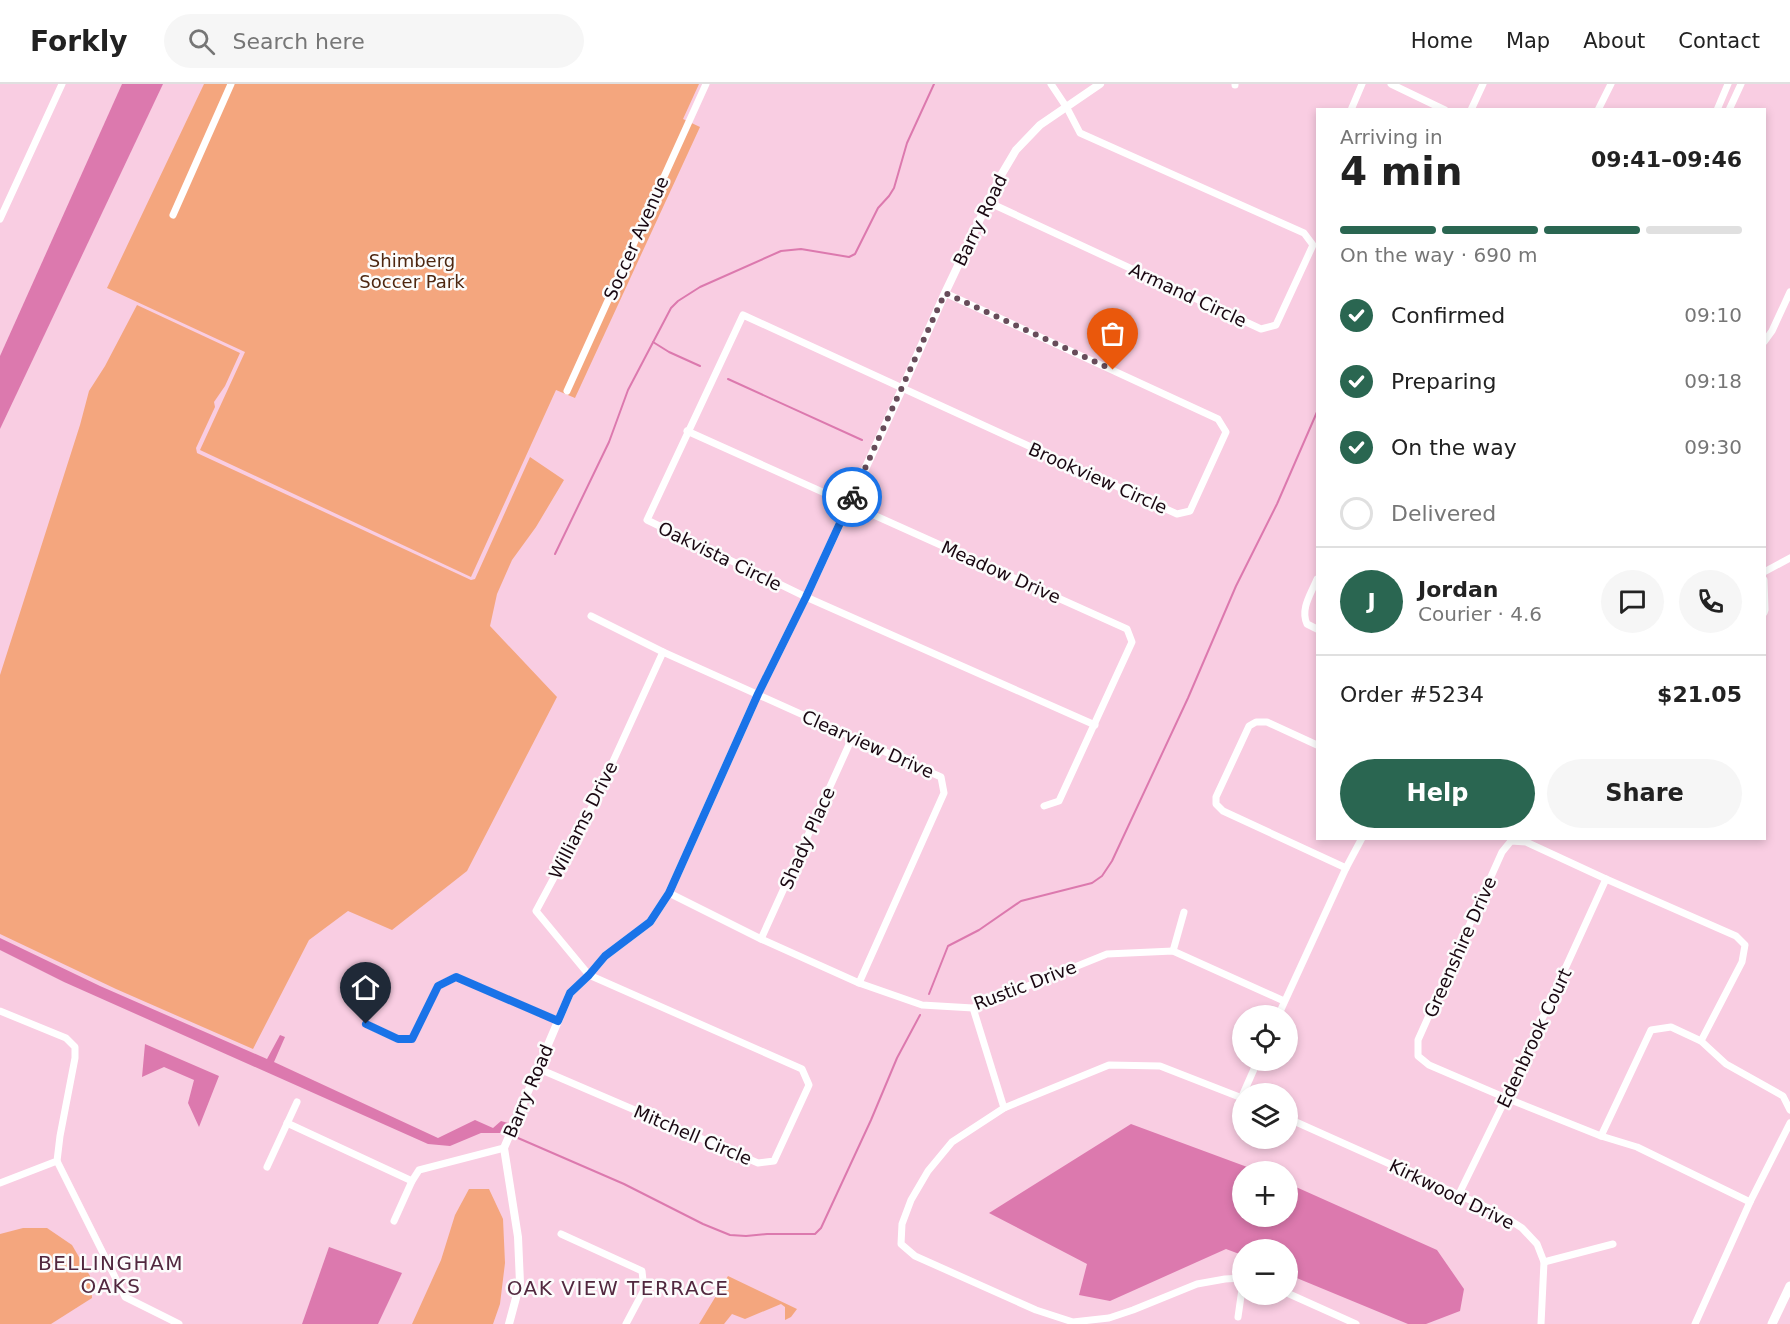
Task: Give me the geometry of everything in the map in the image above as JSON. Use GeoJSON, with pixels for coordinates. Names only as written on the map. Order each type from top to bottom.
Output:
{"type":"FeatureCollection","features":[{"type":"Feature","properties":{"kind":"main road"},"geometry":{"type":"LineString","coordinates":[[1773,1324],[1790,1286]]}},
{"type":"Feature","properties":{"kind":"street"},"geometry":{"type":"LineString","coordinates":[[0,219],[62,84]]}},
{"type":"Feature","properties":{"kind":"street"},"geometry":{"type":"LineString","coordinates":[[173,214],[231,84]]}},
{"type":"Feature","properties":{"kind":"street","name":"Soccer Avenue"},"geometry":{"type":"LineString","coordinates":[[567,392],[706,84]]}},
{"type":"Feature","properties":{"kind":"street"},"geometry":{"type":"LineString","coordinates":[[1051,84],[1067,108]]}},
{"type":"Feature","properties":{"kind":"street","name":"Barry Road"},"geometry":{"type":"LineString","coordinates":[[508,1324],[520,1284],[518,1237],[504,1148],[570,993],[605,956],[650,922],[669,893],[758,694],[850,503],[1000,177],[1016,150],[1040,125],[1100,84]]}},
{"type":"Feature","properties":{"kind":"street"},"geometry":{"type":"LineString","coordinates":[[1352,108],[1362,84]]}},
{"type":"Feature","properties":{"kind":"street"},"geometry":{"type":"LineString","coordinates":[[1391,84],[1441,108]]}},
{"type":"Feature","properties":{"kind":"street"},"geometry":{"type":"LineString","coordinates":[[1472,108],[1483,84]]}},
{"type":"Feature","properties":{"kind":"street"},"geometry":{"type":"LineString","coordinates":[[1599,108],[1611,84]]}},
{"type":"Feature","properties":{"kind":"street"},"geometry":{"type":"LineString","coordinates":[[1718,106],[1728,84]]}},
{"type":"Feature","properties":{"kind":"street"},"geometry":{"type":"LineString","coordinates":[[1730,108],[1741,84]]}},
{"type":"Feature","properties":{"kind":"street","name":"Armand Circle"},"geometry":{"type":"LineString","coordinates":[[988,202],[1261,328],[1276,325],[1313,245],[1304,233],[1080,133],[1067,108]]}},
{"type":"Feature","properties":{"kind":"street"},"geometry":{"type":"LineString","coordinates":[[1766,339],[1790,292]]}},
{"type":"Feature","properties":{"kind":"street","name":"Brookview Circle"},"geometry":{"type":"LineString","coordinates":[[902,389],[1177,514],[1190,511],[1226,432],[1218,419],[945,293]]}},
{"type":"Feature","properties":{"kind":"street","name":"Oakvista Circle"},"geometry":{"type":"LineString","coordinates":[[902,389],[743,315],[647,519],[806,597],[1095,725]]}},
{"type":"Feature","properties":{"kind":"street","name":"Meadow Drive"},"geometry":{"type":"LineString","coordinates":[[687,431],[1126,629],[1132,642],[1095,725],[1059,801],[1044,806]]}},
{"type":"Feature","properties":{"kind":"street"},"geometry":{"type":"LineString","coordinates":[[1766,572],[1790,558]]}},
{"type":"Feature","properties":{"kind":"street"},"geometry":{"type":"LineString","coordinates":[[1316,581],[1303,617],[1307,624],[1316,628]]}},
{"type":"Feature","properties":{"kind":"street","name":"Clearview Drive"},"geometry":{"type":"LineString","coordinates":[[591,616],[663,652],[941,777],[944,793],[859,983]]}},
{"type":"Feature","properties":{"kind":"street","name":"Williams Drive"},"geometry":{"type":"LineString","coordinates":[[589,975],[536,911],[594,803],[663,652]]}},
{"type":"Feature","properties":{"kind":"street"},"geometry":{"type":"LineString","coordinates":[[1316,745],[1267,722],[1249,726],[1216,797],[1216,804],[1223,811],[1346,868]]}},
{"type":"Feature","properties":{"kind":"street","name":"Shady Place"},"geometry":{"type":"LineString","coordinates":[[761,939],[852,738]]}},
{"type":"Feature","properties":{"kind":"street"},"geometry":{"type":"LineString","coordinates":[[1282,1005],[1361,840]]}},
{"type":"Feature","properties":{"kind":"street","name":"Greenshire Drive"},"geometry":{"type":"LineString","coordinates":[[1701,1041],[1742,962],[1745,945],[1736,936],[1526,842],[1511,841],[1502,852],[1418,1040],[1418,1056],[1429,1065],[1506,1098],[1601,1136],[1637,1147],[1750,1202]]}},
{"type":"Feature","properties":{"kind":"street","name":"Edenbrook Court"},"geometry":{"type":"LineString","coordinates":[[1459,1194],[1506,1098],[1606,879]]}},
{"type":"Feature","properties":{"kind":"street","name":"Rustic Drive"},"geometry":{"type":"LineString","coordinates":[[669,893],[761,939],[859,983],[922,1005],[973,1008],[1107,954],[1173,951],[1284,1001]]}},
{"type":"Feature","properties":{"kind":"street"},"geometry":{"type":"LineString","coordinates":[[1173,951],[1184,912]]}},
{"type":"Feature","properties":{"kind":"street","name":"Mitchell Circle"},"geometry":{"type":"LineString","coordinates":[[537,1068],[758,1164],[774,1161],[809,1085],[802,1069],[589,975]]}},
{"type":"Feature","properties":{"kind":"street"},"geometry":{"type":"LineString","coordinates":[[366,1024],[398,1039],[412,1039],[438,986],[456,977],[558,1021]]}},
{"type":"Feature","properties":{"kind":"street"},"geometry":{"type":"LineString","coordinates":[[973,1008],[1004,1108]]}},
{"type":"Feature","properties":{"kind":"street"},"geometry":{"type":"LineString","coordinates":[[0,1011],[66,1038],[75,1047],[57,1161],[125,1297],[179,1324]]}},
{"type":"Feature","properties":{"kind":"street"},"geometry":{"type":"LineString","coordinates":[[1601,1136],[1651,1030],[1671,1027],[1701,1041],[1726,1064],[1783,1096],[1790,1110]]}},
{"type":"Feature","properties":{"kind":"street"},"geometry":{"type":"LineString","coordinates":[[1232,1092],[1160,1066],[1108,1065],[1004,1108],[952,1142],[928,1171],[911,1200],[902,1224],[902,1244],[915,1256],[1036,1310],[1073,1322],[1108,1318],[1197,1284],[1232,1279]]}},
{"type":"Feature","properties":{"kind":"street"},"geometry":{"type":"LineString","coordinates":[[267,1167],[297,1102]]}},
{"type":"Feature","properties":{"kind":"street"},"geometry":{"type":"LineString","coordinates":[[287,1123],[412,1181]]}},
{"type":"Feature","properties":{"kind":"street","name":"Kirkwood Drive"},"geometry":{"type":"LineString","coordinates":[[1298,1123],[1497,1212],[1522,1228],[1537,1244],[1544,1262]]}},
{"type":"Feature","properties":{"kind":"street"},"geometry":{"type":"LineString","coordinates":[[1695,1324],[1750,1202],[1790,1123]]}},
{"type":"Feature","properties":{"kind":"street"},"geometry":{"type":"LineString","coordinates":[[394,1221],[419,1170],[504,1148]]}},
{"type":"Feature","properties":{"kind":"street"},"geometry":{"type":"LineString","coordinates":[[0,1183],[57,1161]]}},
{"type":"Feature","properties":{"kind":"street"},"geometry":{"type":"LineString","coordinates":[[561,1234],[642,1271],[644,1290],[626,1324]]}},
{"type":"Feature","properties":{"kind":"street"},"geometry":{"type":"LineString","coordinates":[[1541,1324],[1544,1262],[1613,1244]]}},
{"type":"Feature","properties":{"kind":"street"},"geometry":{"type":"LineString","coordinates":[[1298,1298],[1356,1324]]}},
{"type":"Feature","properties":{"kind":"street"},"geometry":{"type":"LineString","coordinates":[[1238,1317],[1240,1305]]}},
{"type":"Feature","properties":{"kind":"green space","name":"Shimberg Soccer Park"},"geometry":{"type":"Polygon","coordinates":[[[204,84],[699,84],[683,119],[700,127],[575,398],[556,390],[471,577],[200,450],[245,352],[107,288],[204,84]]]}},
{"type":"Feature","properties":{"kind":"green space"},"geometry":{"type":"Polygon","coordinates":[[[137,305],[240,353],[225,386],[214,402],[215,407],[196,448],[197,453],[471,580],[475,579],[530,457],[564,480],[536,527],[512,560],[497,594],[490,626],[557,697],[467,871],[392,930],[348,911],[309,940],[253,1049],[116,989],[0,934],[0,675],[89,391],[137,305]]]}},
{"type":"Feature","properties":{"kind":"green space"},"geometry":{"type":"Polygon","coordinates":[[[469,1189],[489,1189],[503,1219],[505,1263],[500,1304],[493,1324],[412,1324],[441,1260],[455,1215],[469,1189]]]}},
{"type":"Feature","properties":{"kind":"green space"},"geometry":{"type":"Polygon","coordinates":[[[23,1228],[47,1228],[72,1245],[90,1276],[92,1298],[51,1324],[0,1324],[0,1234],[23,1228]]]}},
{"type":"Feature","properties":{"kind":"green space"},"geometry":{"type":"Polygon","coordinates":[[[728,1276],[797,1309],[791,1317],[785,1320],[785,1307],[781,1304],[745,1319],[732,1314],[724,1324],[699,1324],[728,1276]]]}},
{"type":"Feature","properties":{"kind":"shaded area"},"geometry":{"type":"Polygon","coordinates":[[[122,84],[163,84],[0,429],[0,356],[122,84]]]}},
{"type":"Feature","properties":{"kind":"shaded area"},"geometry":{"type":"Polygon","coordinates":[[[0,938],[100,986],[267,1059],[280,1035],[285,1037],[274,1062],[438,1138],[475,1120],[493,1128],[501,1121],[508,1123],[501,1133],[481,1133],[450,1146],[428,1144],[64,982],[0,950],[0,938]]]}},
{"type":"Feature","properties":{"kind":"shaded area"},"geometry":{"type":"Polygon","coordinates":[[[145,1044],[219,1076],[199,1127],[188,1103],[194,1080],[164,1067],[142,1077],[145,1044]]]}},
{"type":"Feature","properties":{"kind":"shaded area"},"geometry":{"type":"Polygon","coordinates":[[[1131,1124],[1232,1161],[1232,1227],[1298,1227],[1298,1188],[1437,1250],[1464,1289],[1460,1311],[1426,1324],[1408,1324],[1298,1279],[1298,1239],[1232,1239],[1232,1251],[1226,1249],[1110,1301],[1079,1295],[1087,1264],[989,1213],[1131,1124]]]}},
{"type":"Feature","properties":{"kind":"shaded area"},"geometry":{"type":"Polygon","coordinates":[[[329,1247],[402,1273],[378,1324],[302,1324],[329,1247]]]}},
{"type":"Feature","properties":{"kind":"waterway"},"geometry":{"type":"LineString","coordinates":[[555,554],[609,442],[628,390],[671,308],[700,287],[781,251],[801,249],[849,257],[855,254],[878,208],[894,188],[907,143],[934,84]]}},
{"type":"Feature","properties":{"kind":"waterway"},"geometry":{"type":"LineString","coordinates":[[653,342],[700,366]]}},
{"type":"Feature","properties":{"kind":"waterway"},"geometry":{"type":"LineString","coordinates":[[728,379],[862,440]]}},
{"type":"Feature","properties":{"kind":"waterway"},"geometry":{"type":"LineString","coordinates":[[929,994],[948,946],[979,930],[1021,901],[1092,883],[1102,876],[1112,861],[1188,698],[1236,586],[1277,504],[1316,414]]}},
{"type":"Feature","properties":{"kind":"waterway"},"geometry":{"type":"LineString","coordinates":[[518,1138],[624,1184],[730,1235],[815,1234],[821,1228],[897,1058],[920,1015]]}},
{"type":"Feature","properties":{"kind":"way so far"},"geometry":{"type":"LineString","coordinates":[[852,497],[945,293],[1113,370]]}},
{"type":"Feature","properties":{"kind":"district","name":"BELLINGHAM OAKS"},"geometry":{"type":"Point","coordinates":[111,1274]}},
{"type":"Feature","properties":{"kind":"district","name":"OAK VIEW TERRACE"},"geometry":{"type":"Point","coordinates":[618,1288]}},
{"type":"Feature","properties":{"kind":"route"},"geometry":{"type":"LineString","coordinates":[[366,1024],[398,1039],[412,1039],[438,986],[456,977],[558,1021],[570,993],[605,956],[650,922],[669,893],[758,694],[852,497]]}}]}
